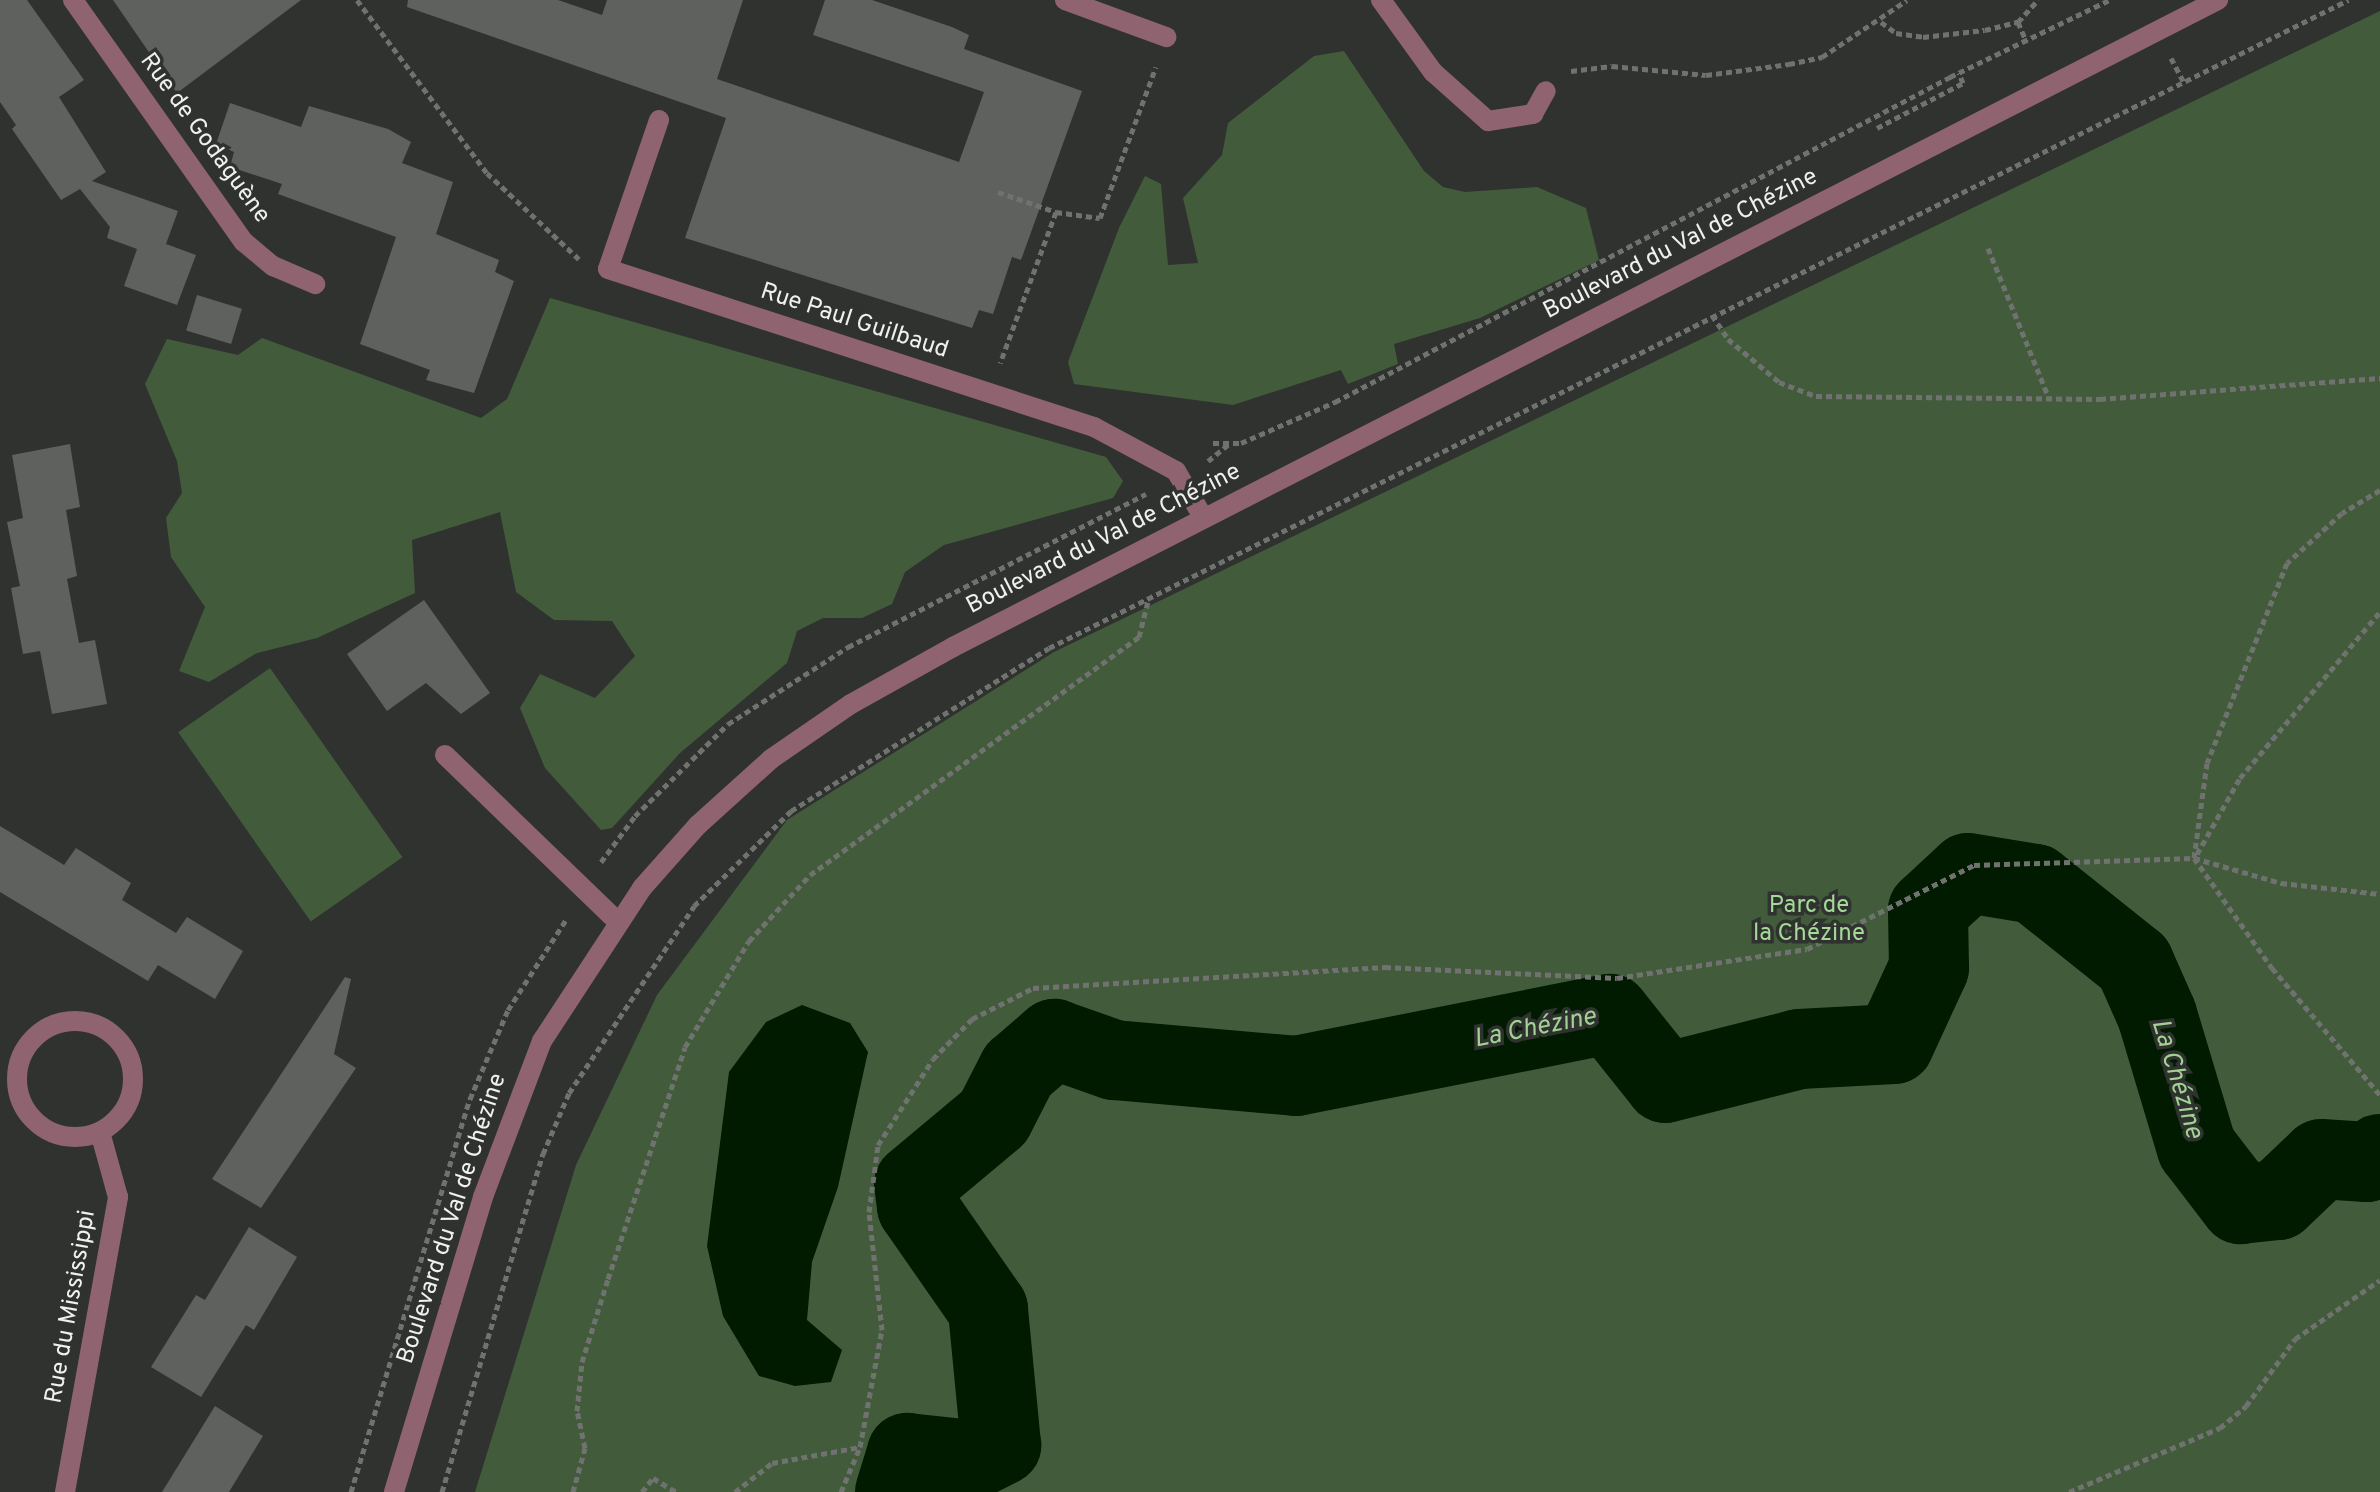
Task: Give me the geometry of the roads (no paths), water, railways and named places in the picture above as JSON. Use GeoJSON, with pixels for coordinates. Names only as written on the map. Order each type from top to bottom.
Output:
{"type":"FeatureCollection","features":[{"type":"Feature","properties":{"kind":"street","name":"Rue de Godaguène"},"geometry":{"type":"LineString","coordinates":[[73,0],[244,242],[273,266],[315,284]]}},
{"type":"Feature","properties":{"kind":"street"},"geometry":{"type":"LineString","coordinates":[[1065,0],[1166,37]]}},
{"type":"Feature","properties":{"kind":"street"},"geometry":{"type":"LineString","coordinates":[[1381,0],[1433,72],[1488,121],[1533,114],[1546,91]]}},
{"type":"Feature","properties":{"kind":"street","name":"Boulevard du Val de Chézine"},"geometry":{"type":"LineString","coordinates":[[394,1492],[519,1095],[542,1041],[617,921],[698,825],[771,759],[851,704],[1203,517],[2218,0]]}},
{"type":"Feature","properties":{"kind":"street","name":"Rue Paul Guilbaud"},"geometry":{"type":"LineString","coordinates":[[659,120],[608,269],[1094,427],[1176,471],[1203,517]]}},
{"type":"Feature","properties":{"kind":"street"},"geometry":{"type":"LineString","coordinates":[[445,755],[617,921]]}},
{"type":"Feature","properties":{"kind":"street"},"geometry":{"type":"LineString","coordinates":[[89,1022],[112,1034],[128,1055],[132,1090],[125,1109],[100,1132],[61,1136],[38,1125],[8,1085],[28,1043],[50,1026],[89,1022]]}},
{"type":"Feature","properties":{"kind":"street","name":"Rue du Mississippi"},"geometry":{"type":"LineString","coordinates":[[65,1492],[118,1197],[100,1132]]}},
{"type":"Feature","properties":{"kind":"waterway","name":"La Chézine"},"geometry":{"type":"LineString","coordinates":[[895,1492],[907,1453],[972,1460],[1001,1445],[988,1309],[917,1207],[914,1184],[994,1117],[1018,1070],[1054,1039],[1114,1060],[1296,1076],[1610,1014],[1665,1083],[1799,1049],[1894,1044],[1929,968],[1928,910],[1968,873],[2035,884],[2134,963],[2157,1015],[2197,1148],[2240,1204],[2278,1200],[2321,1159],[2367,1162],[2380,1154]]}},
{"type":"Feature","properties":{"kind":"park label","name":"Parc de la Chézine"},"geometry":{"type":"Point","coordinates":[1809,921]}}]}
